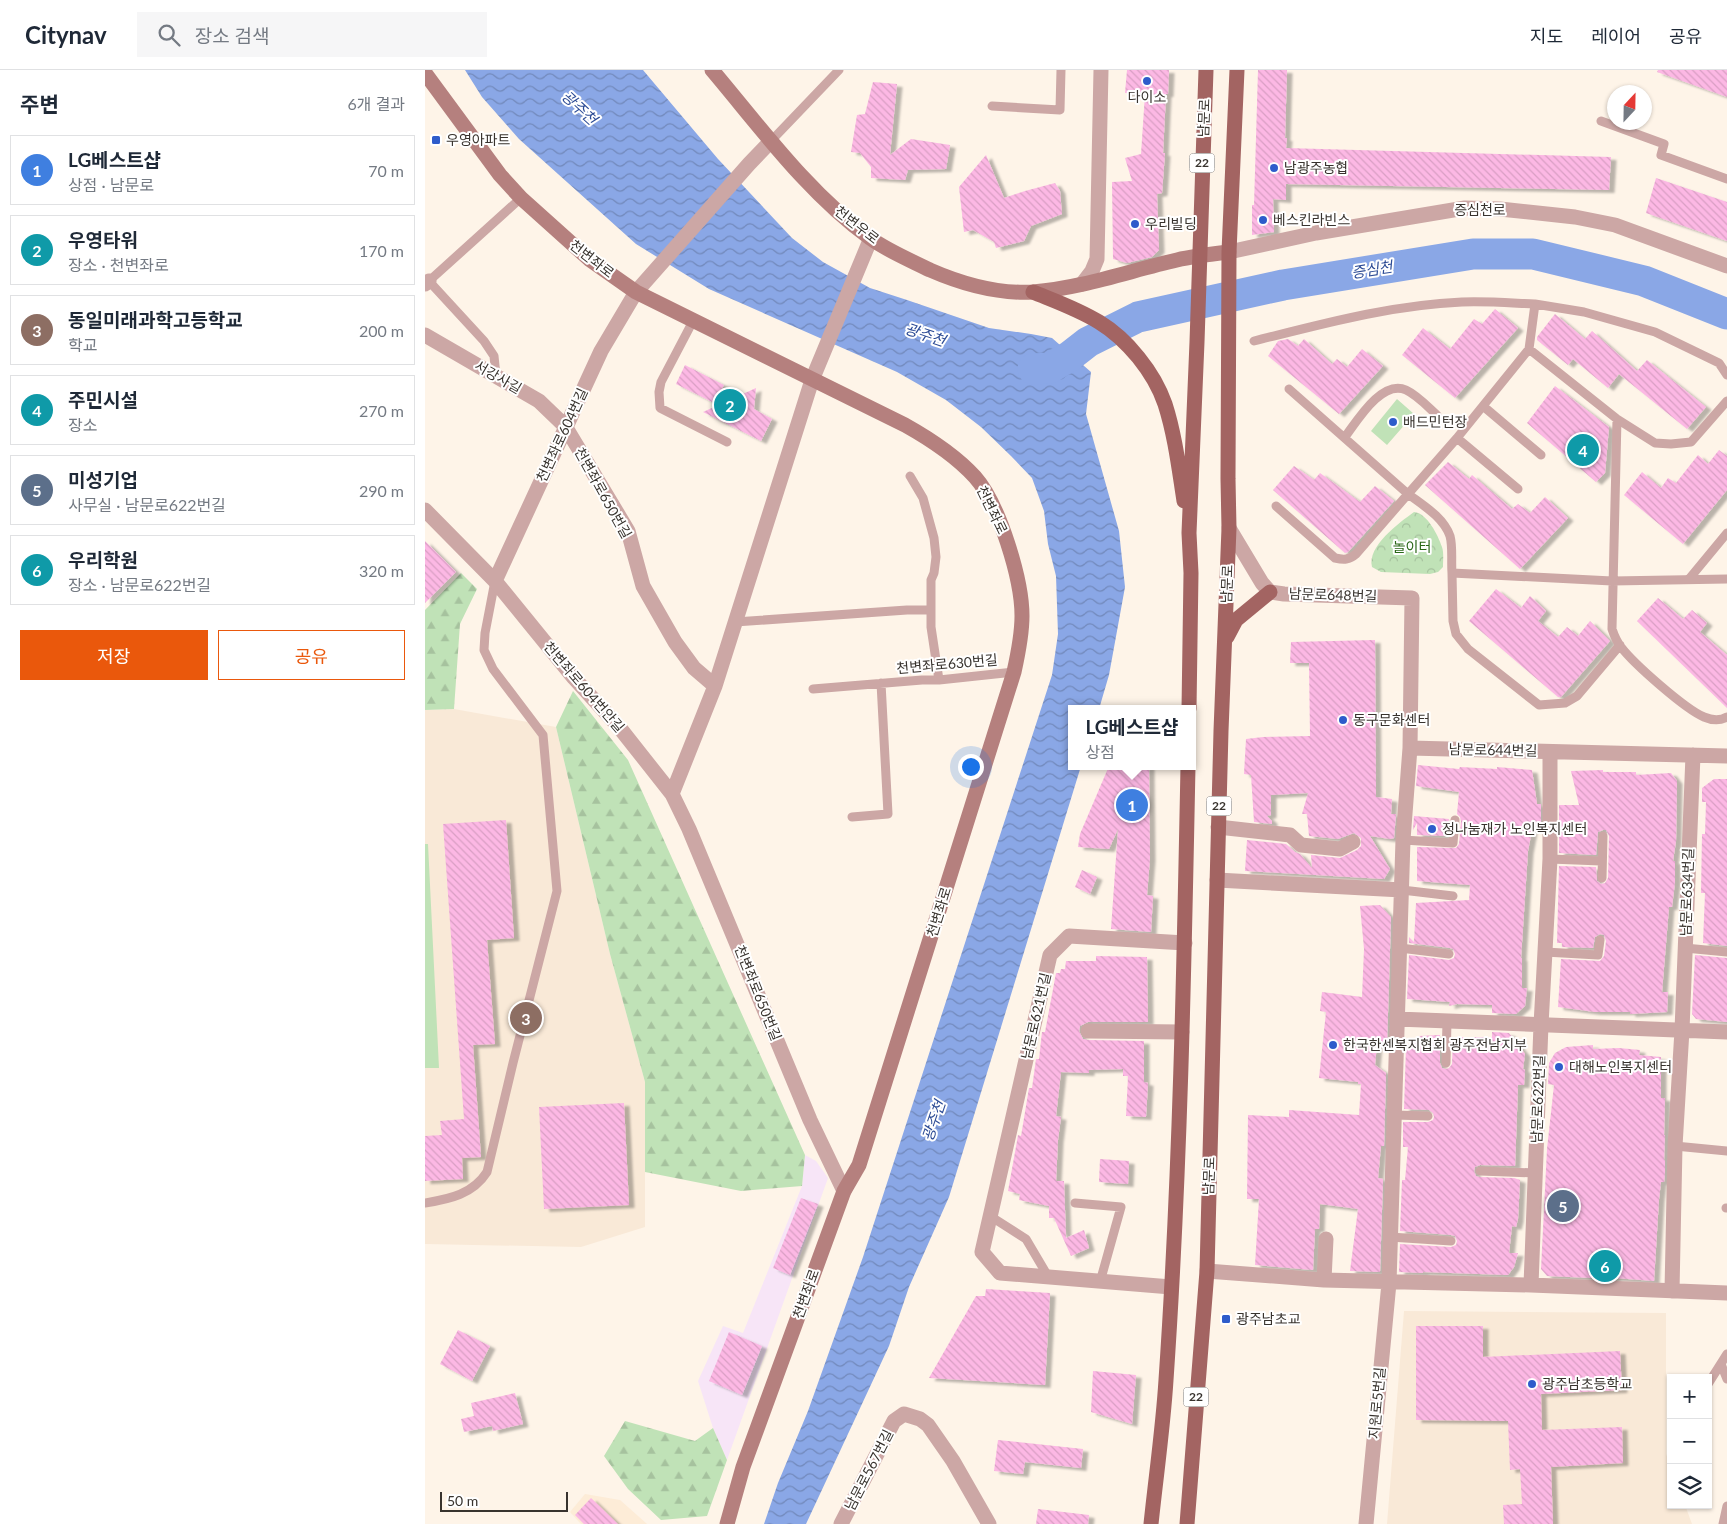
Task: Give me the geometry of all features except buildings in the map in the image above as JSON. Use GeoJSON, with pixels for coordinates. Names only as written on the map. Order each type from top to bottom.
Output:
{"type":"FeatureCollection","features":[{"type":"Feature","properties":{"kind":"main road","name":"천변우로"},"geometry":{"type":"LineString","coordinates":[[712,70],[771,140],[829,204],[871,238],[945,277],[980,287],[1009,292],[1033,292],[1083,284],[1200,256],[1229,252]]}},
{"type":"Feature","properties":{"kind":"main road","name":"남문로"},"geometry":{"type":"LineString","coordinates":[[1200,256],[1206,70]]}},
{"type":"Feature","properties":{"kind":"main road","name":"22"},"geometry":{"type":"LineString","coordinates":[[1229,252],[1237,70]]}},
{"type":"Feature","properties":{"kind":"main road","name":"천변좌로"},"geometry":{"type":"LineString","coordinates":[[425,73],[500,175],[521,198],[589,259],[641,286],[693,321],[905,425],[930,439],[963,466],[976,479],[989,497],[999,518],[1018,586],[1022,629],[1014,672],[859,1165],[844,1191],[743,1467],[727,1524]]}},
{"type":"Feature","properties":{"kind":"main road","name":"남문로"},"geometry":{"type":"LineString","coordinates":[[1187,1524],[1207,1271],[1218,827],[1229,528],[1229,252]]}},
{"type":"Feature","properties":{"kind":"main road","name":"22"},"geometry":{"type":"LineString","coordinates":[[1189,705],[1191,573],[1189,532],[1200,256]]}},
{"type":"Feature","properties":{"kind":"main road"},"geometry":{"type":"LineString","coordinates":[[1033,292],[1086,315],[1113,332],[1145,367],[1165,403],[1178,463],[1189,532]]}},
{"type":"Feature","properties":{"kind":"main road"},"geometry":{"type":"LineString","coordinates":[[1225,641],[1236,620],[1270,592]]}},
{"type":"Feature","properties":{"kind":"main road","name":"22"},"geometry":{"type":"LineString","coordinates":[[1151,1524],[1166,1382],[1171,1287],[1185,944],[1188,770]]}},
{"type":"Feature","properties":{"kind":"street"},"geometry":{"type":"LineString","coordinates":[[1083,284],[1092,271],[1097,259],[1101,70]]}},
{"type":"Feature","properties":{"kind":"street","name":"천변좌로604번길"},"geometry":{"type":"LineString","coordinates":[[495,581],[601,351],[641,286],[771,140]]}},
{"type":"Feature","properties":{"kind":"street","name":"증심천로"},"geometry":{"type":"LineString","coordinates":[[1229,252],[1325,231],[1465,208],[1575,216],[1638,233],[1727,266]]}},
{"type":"Feature","properties":{"kind":"street"},"geometry":{"type":"LineString","coordinates":[[672,794],[715,686],[812,380],[871,238]]}},
{"type":"Feature","properties":{"kind":"street","name":"서강사길"},"geometry":{"type":"LineString","coordinates":[[425,335],[539,401],[565,426]]}},
{"type":"Feature","properties":{"kind":"street","name":"천변좌로650번길"},"geometry":{"type":"LineString","coordinates":[[565,426],[628,531],[643,586],[675,642],[694,668],[715,686]]}},
{"type":"Feature","properties":{"kind":"street","name":"천변좌로604번안길"},"geometry":{"type":"LineString","coordinates":[[425,510],[495,581],[574,678],[623,731],[672,794]]}},
{"type":"Feature","properties":{"kind":"street","name":"남문로648번길"},"geometry":{"type":"LineString","coordinates":[[1229,528],[1262,583],[1270,592],[1412,598],[1410,748]]}},
{"type":"Feature","properties":{"kind":"street"},"geometry":{"type":"LineString","coordinates":[[1389,1282],[1403,840],[1410,748]]}},
{"type":"Feature","properties":{"kind":"street","name":"남문로644번길"},"geometry":{"type":"LineString","coordinates":[[1410,748],[1727,756]]}},
{"type":"Feature","properties":{"kind":"street"},"geometry":{"type":"LineString","coordinates":[[1541,1025],[1550,858],[1550,752]]}},
{"type":"Feature","properties":{"kind":"street","name":"남문로634번길"},"geometry":{"type":"LineString","coordinates":[[1682,1030],[1693,755]]}},
{"type":"Feature","properties":{"kind":"street","name":"천변좌로650번길"},"geometry":{"type":"LineString","coordinates":[[672,794],[708,873],[810,1120],[844,1191]]}},
{"type":"Feature","properties":{"kind":"street"},"geometry":{"type":"LineString","coordinates":[[1218,827],[1290,835],[1301,845],[1340,849],[1353,842]]}},
{"type":"Feature","properties":{"kind":"street"},"geometry":{"type":"LineString","coordinates":[[1217,880],[1402,890]]}},
{"type":"Feature","properties":{"kind":"street","name":"남문로621번길"},"geometry":{"type":"LineString","coordinates":[[1171,1287],[1000,1273],[982,1252],[1050,955],[1069,936],[1185,944]]}},
{"type":"Feature","properties":{"kind":"street"},"geometry":{"type":"LineString","coordinates":[[1397,1019],[1727,1032]]}},
{"type":"Feature","properties":{"kind":"street","name":"남문로622번길"},"geometry":{"type":"LineString","coordinates":[[1531,1286],[1541,1025]]}},
{"type":"Feature","properties":{"kind":"street"},"geometry":{"type":"LineString","coordinates":[[1672,1290],[1675,1146],[1682,1030]]}},
{"type":"Feature","properties":{"kind":"street"},"geometry":{"type":"LineString","coordinates":[[1087,1031],[1182,1032]]}},
{"type":"Feature","properties":{"kind":"street"},"geometry":{"type":"LineString","coordinates":[[1323,1280],[1326,1239]]}},
{"type":"Feature","properties":{"kind":"street"},"geometry":{"type":"LineString","coordinates":[[1207,1271],[1323,1280],[1727,1293]]}},
{"type":"Feature","properties":{"kind":"street","name":"지원로5번길"},"geometry":{"type":"LineString","coordinates":[[1366,1524],[1389,1282]]}},
{"type":"Feature","properties":{"kind":"street","name":"남문로567번길"},"geometry":{"type":"LineString","coordinates":[[841,1524],[894,1421],[905,1414],[920,1419],[929,1425],[953,1461],[989,1524]]}},
{"type":"Feature","properties":{"kind":"lane"},"geometry":{"type":"LineString","coordinates":[[771,140],[839,70]]}},
{"type":"Feature","properties":{"kind":"lane"},"geometry":{"type":"LineString","coordinates":[[992,106],[1060,110],[1061,70]]}},
{"type":"Feature","properties":{"kind":"lane"},"geometry":{"type":"LineString","coordinates":[[1601,121],[1664,144],[1661,155],[1727,179]]}},
{"type":"Feature","properties":{"kind":"lane"},"geometry":{"type":"LineString","coordinates":[[496,376],[494,356],[485,341],[426,281],[521,198]]}},
{"type":"Feature","properties":{"kind":"lane"},"geometry":{"type":"LineString","coordinates":[[1254,341],[1343,318],[1408,308],[1462,302],[1535,304],[1585,312],[1655,332],[1719,363],[1727,375]]}},
{"type":"Feature","properties":{"kind":"lane"},"geometry":{"type":"LineString","coordinates":[[1276,506],[1335,558],[1350,559],[1457,438],[1529,349],[1535,304]]}},
{"type":"Feature","properties":{"kind":"lane"},"geometry":{"type":"LineString","coordinates":[[693,321],[661,382],[659,408],[727,442]]}},
{"type":"Feature","properties":{"kind":"lane"},"geometry":{"type":"LineString","coordinates":[[1529,349],[1617,419],[1655,443],[1681,444],[1691,442],[1727,401]]}},
{"type":"Feature","properties":{"kind":"lane"},"geometry":{"type":"LineString","coordinates":[[1345,437],[1373,402],[1381,394],[1390,390],[1399,388],[1407,390],[1437,415]]}},
{"type":"Feature","properties":{"kind":"lane"},"geometry":{"type":"LineString","coordinates":[[1289,389],[1444,524],[1451,538],[1453,621],[1456,634],[1468,649],[1539,705],[1565,703],[1577,696],[1619,645]]}},
{"type":"Feature","properties":{"kind":"lane"},"geometry":{"type":"LineString","coordinates":[[1483,406],[1541,455]]}},
{"type":"Feature","properties":{"kind":"lane"},"geometry":{"type":"LineString","coordinates":[[1617,419],[1612,629],[1619,645],[1633,660],[1683,703],[1703,716],[1712,719],[1723,720],[1727,717]]}},
{"type":"Feature","properties":{"kind":"lane"},"geometry":{"type":"LineString","coordinates":[[1457,438],[1518,489]]}},
{"type":"Feature","properties":{"kind":"lane"},"geometry":{"type":"LineString","coordinates":[[910,476],[923,498],[934,538],[936,557],[931,580],[931,627],[939,680]]}},
{"type":"Feature","properties":{"kind":"lane"},"geometry":{"type":"LineString","coordinates":[[1689,579],[1727,532]]}},
{"type":"Feature","properties":{"kind":"lane"},"geometry":{"type":"LineString","coordinates":[[1452,573],[1612,581],[1727,579]]}},
{"type":"Feature","properties":{"kind":"lane"},"geometry":{"type":"LineString","coordinates":[[425,1204],[441,1201],[471,1190],[487,1172],[557,891],[543,735],[493,669],[484,650],[485,633],[495,581]]}},
{"type":"Feature","properties":{"kind":"lane"},"geometry":{"type":"LineString","coordinates":[[735,622],[931,610]]}},
{"type":"Feature","properties":{"kind":"lane","name":"천변좌로630번길"},"geometry":{"type":"LineString","coordinates":[[813,689],[939,680],[1014,672]]}},
{"type":"Feature","properties":{"kind":"lane","name":"천변좌로630번길"},"geometry":{"type":"LineString","coordinates":[[852,817],[888,814],[881,683]]}},
{"type":"Feature","properties":{"kind":"lane"},"geometry":{"type":"LineString","coordinates":[[1403,840],[1453,843],[1455,820]]}},
{"type":"Feature","properties":{"kind":"lane"},"geometry":{"type":"LineString","coordinates":[[1601,878],[1603,836]]}},
{"type":"Feature","properties":{"kind":"lane"},"geometry":{"type":"LineString","coordinates":[[1550,858],[1601,861]]}},
{"type":"Feature","properties":{"kind":"lane"},"geometry":{"type":"LineString","coordinates":[[1402,890],[1453,896]]}},
{"type":"Feature","properties":{"kind":"lane"},"geometry":{"type":"LineString","coordinates":[[1545,952],[1598,954],[1600,940]]}},
{"type":"Feature","properties":{"kind":"lane"},"geometry":{"type":"LineString","coordinates":[[1399,948],[1449,954]]}},
{"type":"Feature","properties":{"kind":"lane"},"geometry":{"type":"LineString","coordinates":[[1685,948],[1727,952]]}},
{"type":"Feature","properties":{"kind":"lane"},"geometry":{"type":"LineString","coordinates":[[1446,1063],[1447,1021]]}},
{"type":"Feature","properties":{"kind":"lane"},"geometry":{"type":"LineString","coordinates":[[1394,1115],[1429,1116]]}},
{"type":"Feature","properties":{"kind":"lane"},"geometry":{"type":"LineString","coordinates":[[1675,1146],[1727,1151]]}},
{"type":"Feature","properties":{"kind":"lane"},"geometry":{"type":"LineString","coordinates":[[1480,1171],[1535,1173]]}},
{"type":"Feature","properties":{"kind":"lane"},"geometry":{"type":"LineString","coordinates":[[1075,1203],[1121,1207],[1099,1282]]}},
{"type":"Feature","properties":{"kind":"lane"},"geometry":{"type":"LineString","coordinates":[[989,1216],[1026,1239],[1049,1278]]}},
{"type":"Feature","properties":{"kind":"lane"},"geometry":{"type":"LineString","coordinates":[[1390,1237],[1451,1242]]}},
{"type":"Feature","properties":{"kind":"lane"},"geometry":{"type":"LineString","coordinates":[[1712,1378],[1727,1354]]}},
{"type":"Feature","properties":{"kind":"lane"},"geometry":{"type":"LineString","coordinates":[[1721,1364],[1727,1379]]}},
{"type":"Feature","properties":{"kind":"lane"},"geometry":{"type":"LineString","coordinates":[[1723,1524],[1727,1506]]}},
{"type":"Feature","properties":{"kind":"shaded area"},"geometry":{"type":"Polygon","coordinates":[[[454,709],[556,727],[610,954],[645,1082],[645,1227],[581,1247],[425,1244],[425,710],[454,709]]]}},
{"type":"Feature","properties":{"kind":"shaded area"},"geometry":{"type":"Polygon","coordinates":[[[805,1155],[816,1161],[828,1178],[727,1460],[713,1428],[698,1381],[723,1326],[743,1333],[802,1186],[805,1155]]]}},
{"type":"Feature","properties":{"kind":"shaded area","name":"광주남초등학교"},"geometry":{"type":"Polygon","coordinates":[[[1404,1311],[1666,1313],[1667,1509],[1686,1509],[1692,1524],[1387,1524],[1404,1311]]]}},
{"type":"Feature","properties":{"kind":"shaded area"},"geometry":{"type":"Polygon","coordinates":[[[585,1494],[620,1500],[647,1524],[581,1524],[570,1512],[585,1494]]]}},
{"type":"Feature","properties":{"kind":"green space","name":"배드민턴장"},"geometry":{"type":"Polygon","coordinates":[[[1397,399],[1414,414],[1387,445],[1371,431],[1397,399]]]}},
{"type":"Feature","properties":{"kind":"green space","name":"놀이터"},"geometry":{"type":"Polygon","coordinates":[[[1414,512],[1419,513],[1428,520],[1435,531],[1443,549],[1443,567],[1438,572],[1430,574],[1381,572],[1372,567],[1374,551],[1379,543],[1414,512]]]}},
{"type":"Feature","properties":{"kind":"green space"},"geometry":{"type":"Polygon","coordinates":[[[461,573],[477,589],[460,624],[454,709],[425,710],[425,610],[461,573]]]}},
{"type":"Feature","properties":{"kind":"green space"},"geometry":{"type":"Polygon","coordinates":[[[573,691],[628,760],[805,1155],[802,1186],[741,1191],[645,1172],[645,1082],[610,954],[556,727],[573,691]]]}},
{"type":"Feature","properties":{"kind":"green space"},"geometry":{"type":"Polygon","coordinates":[[[425,844],[428,844],[439,1068],[425,1068],[425,844]]]}},
{"type":"Feature","properties":{"kind":"green space"},"geometry":{"type":"Polygon","coordinates":[[[625,1421],[695,1441],[713,1428],[727,1460],[707,1516],[661,1520],[628,1489],[604,1456],[625,1421]]]}},
{"type":"Feature","properties":{"kind":"water","name":"광주천"},"geometry":{"type":"Polygon","coordinates":[[[465,70],[643,70],[718,159],[792,238],[823,262],[870,288],[989,328],[1052,338],[1091,372],[1086,414],[1119,531],[1125,587],[1109,675],[1100,705],[1068,705],[1068,770],[1080,770],[949,1197],[909,1287],[889,1346],[806,1524],[764,1524],[778,1483],[808,1411],[863,1257],[1052,675],[1058,634],[1056,576],[1048,544],[1044,511],[1032,478],[981,427],[946,400],[897,372],[709,289],[636,244],[519,139],[482,97],[465,70]]]}},
{"type":"Feature","properties":{"kind":"waterway","name":"증심천"},"geometry":{"type":"LineString","coordinates":[[1033,369],[1050,368],[1088,342],[1138,317],[1283,285],[1473,254],[1533,254],[1644,281],[1727,314]]}},
{"type":"Feature","properties":{"kind":"place","name":"다이소"},"geometry":{"type":"Point","coordinates":[1147,81]}},
{"type":"Feature","properties":{"kind":"place","name":"우영아파트"},"geometry":{"type":"Point","coordinates":[436,140]}},
{"type":"Feature","properties":{"kind":"place","name":"남광주농협"},"geometry":{"type":"Point","coordinates":[1274,168]}},
{"type":"Feature","properties":{"kind":"place","name":"베스킨라빈스"},"geometry":{"type":"Point","coordinates":[1263,220]}},
{"type":"Feature","properties":{"kind":"place","name":"우리빌딩"},"geometry":{"type":"Point","coordinates":[1135,224]}},
{"type":"Feature","properties":{"kind":"place","name":"우영타워"},"geometry":{"type":"Point","coordinates":[730,405]}},
{"type":"Feature","properties":{"kind":"place","name":"배드민턴장"},"geometry":{"type":"Point","coordinates":[1393,422]}},
{"type":"Feature","properties":{"kind":"place","name":"주민시설"},"geometry":{"type":"Point","coordinates":[1583,450]}},
{"type":"Feature","properties":{"kind":"place","name":"동구문화센터"},"geometry":{"type":"Point","coordinates":[1343,720]}},
{"type":"Feature","properties":{"kind":"place","name":"LG베스트샵"},"geometry":{"type":"Point","coordinates":[1132,805]}},
{"type":"Feature","properties":{"kind":"place","name":"정나눔재가 노인복지센터"},"geometry":{"type":"Point","coordinates":[1432,829]}},
{"type":"Feature","properties":{"kind":"place","name":"동일미래과학고등학교"},"geometry":{"type":"Point","coordinates":[526,1018]}},
{"type":"Feature","properties":{"kind":"place","name":"한국한센복지협회 광주전남지부"},"geometry":{"type":"Point","coordinates":[1333,1045]}},
{"type":"Feature","properties":{"kind":"place","name":"대해노인복지센터"},"geometry":{"type":"Point","coordinates":[1559,1067]}},
{"type":"Feature","properties":{"kind":"place","name":"미성기업"},"geometry":{"type":"Point","coordinates":[1563,1206]}},
{"type":"Feature","properties":{"kind":"place","name":"우리학원"},"geometry":{"type":"Point","coordinates":[1605,1266]}},
{"type":"Feature","properties":{"kind":"place","name":"광주남초교"},"geometry":{"type":"Point","coordinates":[1226,1319]}},
{"type":"Feature","properties":{"kind":"place","name":"광주남초등학교"},"geometry":{"type":"Point","coordinates":[1532,1384]}}]}
